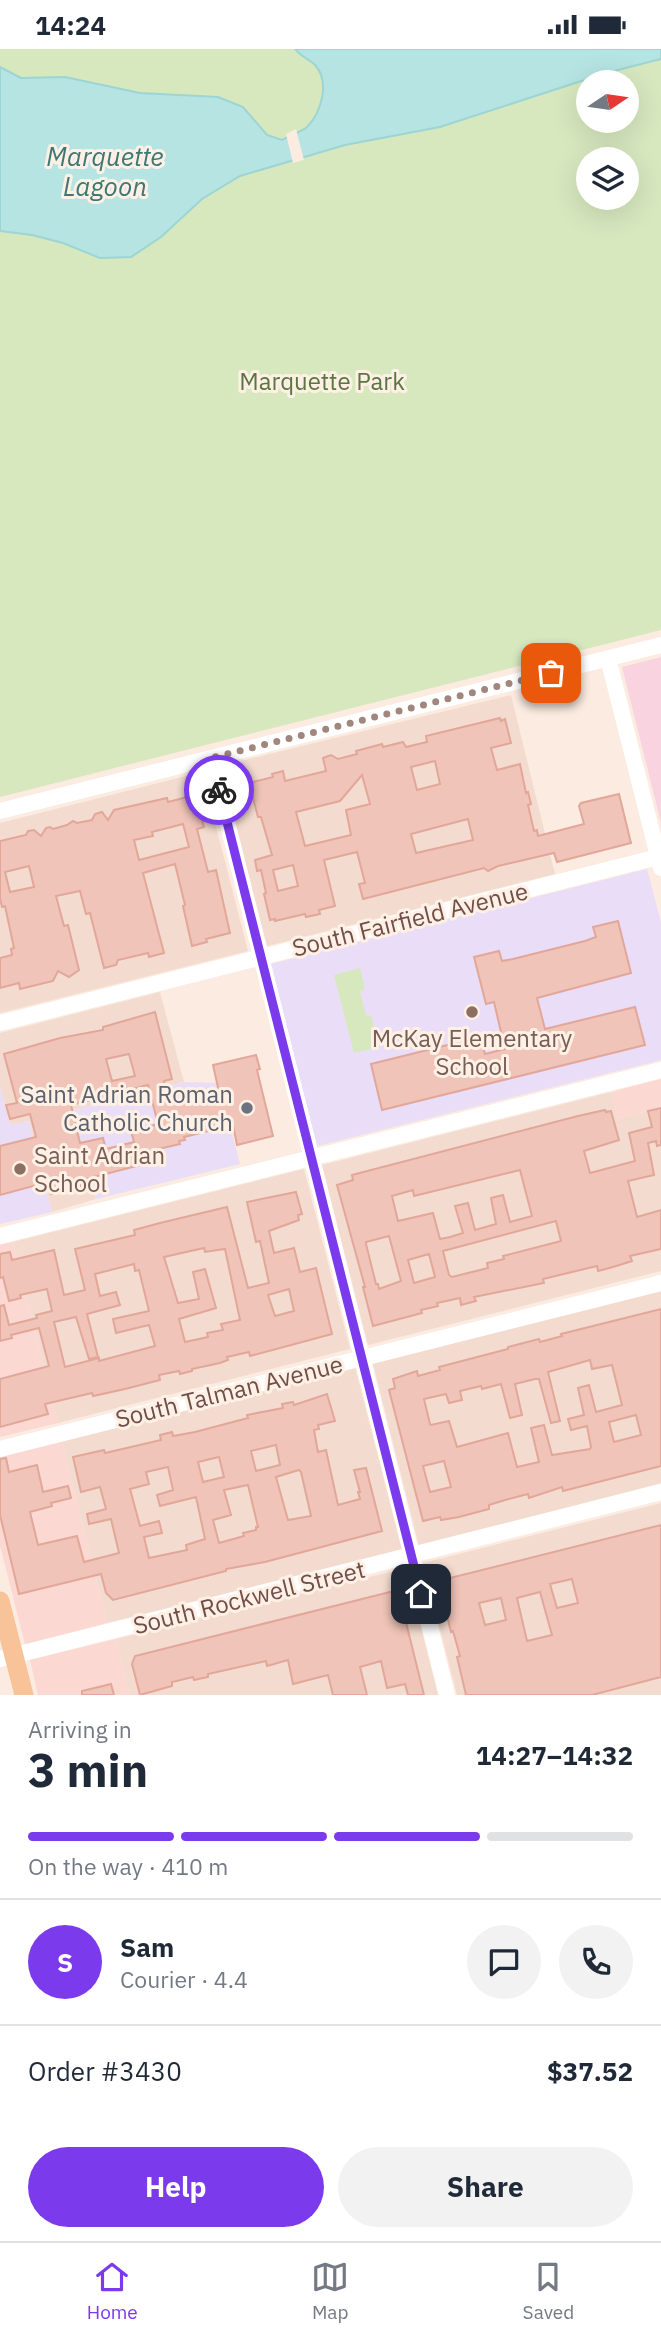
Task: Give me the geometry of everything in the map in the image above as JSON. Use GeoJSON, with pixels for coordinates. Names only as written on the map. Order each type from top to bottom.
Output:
{"type":"FeatureCollection","features":[{"type":"Feature","properties":{"kind":"main road"},"geometry":{"type":"LineString","coordinates":[[0,1601],[7,1658],[24,1695]]}},
{"type":"Feature","properties":{"kind":"street"},"geometry":{"type":"LineString","coordinates":[[0,811],[661,645]]}},
{"type":"Feature","properties":{"kind":"street"},"geometry":{"type":"LineString","coordinates":[[608,658],[659,863]]}},
{"type":"Feature","properties":{"kind":"street"},"geometry":{"type":"LineString","coordinates":[[211,758],[447,1695]]}},
{"type":"Feature","properties":{"kind":"street","name":"South Fairfield Avenue"},"geometry":{"type":"LineString","coordinates":[[0,1023],[261,957],[659,863]]}},
{"type":"Feature","properties":{"kind":"street"},"geometry":{"type":"LineString","coordinates":[[0,1237],[661,1070]]}},
{"type":"Feature","properties":{"kind":"street","name":"South Talman Avenue"},"geometry":{"type":"LineString","coordinates":[[0,1448],[661,1283]]}},
{"type":"Feature","properties":{"kind":"street","name":"South Rockwell Street"},"geometry":{"type":"LineString","coordinates":[[7,1658],[661,1492]]}},
{"type":"Feature","properties":{"kind":"shaded area"},"geometry":{"type":"Polygon","coordinates":[[[661,657],[661,823],[622,667],[661,657]]]}},
{"type":"Feature","properties":{"kind":"shaded area"},"geometry":{"type":"Polygon","coordinates":[[[511,695],[555,874],[267,946],[220,766],[511,695]]]}},
{"type":"Feature","properties":{"kind":"shaded area"},"geometry":{"type":"Polygon","coordinates":[[[202,772],[248,951],[0,1013],[0,823],[202,772]]]}},
{"type":"Feature","properties":{"kind":"shaded area","name":"McKay Elementary School"},"geometry":{"type":"Polygon","coordinates":[[[647,869],[661,922],[661,1060],[317,1146],[271,964],[647,869]]]}},
{"type":"Feature","properties":{"kind":"shaded area"},"geometry":{"type":"Polygon","coordinates":[[[160,992],[184,1082],[73,1110],[96,1199],[52,1212],[29,1121],[10,1125],[0,1087],[0,1033],[160,992]]]}},
{"type":"Feature","properties":{"kind":"shaded area"},"geometry":{"type":"Polygon","coordinates":[[[661,1079],[661,1107],[618,1119],[611,1092],[661,1079]]]}},
{"type":"Feature","properties":{"kind":"shaded area"},"geometry":{"type":"Polygon","coordinates":[[[184,1082],[219,1083],[240,1164],[96,1199],[73,1110],[184,1082]]]}},
{"type":"Feature","properties":{"kind":"shaded area","name":"Saint Adrian School"},"geometry":{"type":"Polygon","coordinates":[[[0,1087],[10,1125],[29,1121],[52,1212],[0,1224],[0,1087]]]}},
{"type":"Feature","properties":{"kind":"shaded area"},"geometry":{"type":"Polygon","coordinates":[[[611,1092],[618,1119],[661,1107],[661,1271],[368,1345],[322,1165],[611,1092]]]}},
{"type":"Feature","properties":{"kind":"shaded area"},"geometry":{"type":"Polygon","coordinates":[[[304,1169],[350,1349],[58,1423],[13,1242],[304,1169]]]}},
{"type":"Feature","properties":{"kind":"shaded area"},"geometry":{"type":"Polygon","coordinates":[[[13,1242],[58,1423],[0,1437],[0,1245],[13,1242]]]}},
{"type":"Feature","properties":{"kind":"shaded area"},"geometry":{"type":"Polygon","coordinates":[[[661,1290],[661,1483],[419,1546],[373,1364],[661,1290]]]}},
{"type":"Feature","properties":{"kind":"shaded area"},"geometry":{"type":"Polygon","coordinates":[[[355,1367],[402,1550],[107,1623],[62,1441],[355,1367]]]}},
{"type":"Feature","properties":{"kind":"shaded area"},"geometry":{"type":"Polygon","coordinates":[[[62,1441],[107,1623],[25,1644],[0,1546],[0,1456],[62,1441]]]}},
{"type":"Feature","properties":{"kind":"shaded area"},"geometry":{"type":"Polygon","coordinates":[[[661,1503],[661,1695],[457,1695],[423,1563],[661,1503]]]}},
{"type":"Feature","properties":{"kind":"shaded area"},"geometry":{"type":"Polygon","coordinates":[[[406,1568],[438,1695],[130,1695],[116,1639],[406,1568]]]}},
{"type":"Feature","properties":{"kind":"shaded area"},"geometry":{"type":"Polygon","coordinates":[[[116,1639],[130,1695],[38,1695],[30,1660],[116,1639]]]}},
{"type":"Feature","properties":{"kind":"green space","name":"Marquette Park"},"geometry":{"type":"Polygon","coordinates":[[[0,49],[661,49],[661,630],[0,797],[0,49]]]}},
{"type":"Feature","properties":{"kind":"green space"},"geometry":{"type":"Polygon","coordinates":[[[360,968],[365,989],[360,991],[366,1016],[371,1015],[379,1047],[354,1053],[334,975],[360,968]]]}},
{"type":"Feature","properties":{"kind":"water","name":"Marquette Lagoon"},"geometry":{"type":"Polygon","coordinates":[[[295,49],[661,49],[661,59],[618,70],[576,70],[576,83],[440,127],[345,145],[240,176],[202,199],[161,237],[131,257],[100,258],[63,243],[0,231],[0,67],[21,78],[65,77],[140,93],[218,97],[243,107],[267,135],[282,140],[307,127],[322,98],[320,73],[314,64],[295,49]]]}},
{"type":"Feature","properties":{"kind":"pier"},"geometry":{"type":"Polygon","coordinates":[[[296,129],[304,160],[293,163],[286,134],[296,129]]]}},
{"type":"Feature","properties":{"kind":"building"},"geometry":{"type":"Polygon","coordinates":[[[505,719],[511,743],[491,748],[497,770],[520,764],[531,804],[528,805],[534,831],[537,830],[538,836],[584,824],[579,806],[581,803],[619,794],[631,843],[557,862],[554,853],[363,899],[359,884],[365,883],[357,852],[324,860],[335,906],[319,910],[320,914],[270,920],[261,870],[257,871],[255,860],[272,855],[249,783],[273,777],[272,774],[283,771],[285,781],[326,771],[323,758],[331,755],[338,759],[382,744],[383,747],[403,742],[406,747],[427,742],[426,736],[505,719]],[[435,761],[411,767],[417,790],[440,784],[435,761]],[[362,775],[340,801],[296,812],[305,846],[351,835],[346,810],[370,804],[362,775]],[[468,819],[411,834],[416,853],[473,840],[468,819]],[[293,865],[273,870],[278,891],[298,886],[293,865]]]}},
{"type":"Feature","properties":{"kind":"building"},"geometry":{"type":"Polygon","coordinates":[[[195,795],[204,827],[197,829],[208,872],[216,870],[230,933],[192,946],[175,864],[143,873],[164,953],[149,957],[148,953],[118,960],[116,965],[104,968],[90,913],[86,914],[80,891],[56,896],[64,926],[68,925],[79,970],[69,977],[58,971],[53,981],[20,989],[19,983],[0,988],[0,958],[12,955],[11,949],[14,948],[5,906],[2,907],[0,898],[0,841],[26,835],[28,831],[34,830],[41,836],[46,828],[53,829],[73,821],[77,823],[92,820],[95,814],[102,812],[108,820],[114,810],[167,798],[168,802],[195,795]],[[183,824],[134,840],[139,860],[189,847],[183,824]],[[29,866],[5,872],[10,892],[34,887],[29,866]]]}},
{"type":"Feature","properties":{"kind":"building"},"geometry":{"type":"Polygon","coordinates":[[[618,921],[631,973],[537,998],[545,1029],[635,1007],[645,1045],[382,1110],[371,1064],[480,1037],[485,1054],[505,1049],[494,1002],[486,1004],[474,957],[499,951],[502,961],[585,941],[596,937],[593,927],[618,921]]]}},
{"type":"Feature","properties":{"kind":"building"},"geometry":{"type":"Polygon","coordinates":[[[155,1012],[172,1079],[164,1081],[170,1104],[219,1092],[213,1065],[256,1055],[260,1069],[257,1070],[273,1136],[237,1145],[233,1125],[184,1137],[185,1140],[179,1141],[180,1144],[150,1151],[152,1162],[86,1179],[87,1184],[51,1194],[48,1182],[0,1195],[0,1146],[36,1137],[30,1114],[10,1119],[6,1105],[17,1103],[4,1054],[60,1038],[103,1030],[103,1027],[155,1012]],[[129,1054],[106,1059],[112,1081],[135,1076],[129,1054]],[[148,1085],[71,1105],[80,1143],[103,1138],[106,1149],[134,1142],[131,1131],[158,1124],[148,1085]]]}},
{"type":"Feature","properties":{"kind":"building"},"geometry":{"type":"Polygon","coordinates":[[[661,1108],[661,1145],[657,1146],[656,1141],[648,1143],[654,1175],[628,1181],[637,1217],[661,1210],[661,1249],[630,1256],[632,1261],[613,1267],[598,1271],[597,1266],[543,1279],[544,1283],[474,1297],[476,1301],[461,1305],[460,1298],[437,1303],[438,1306],[421,1310],[422,1313],[373,1326],[337,1185],[353,1180],[352,1175],[578,1116],[611,1111],[619,1140],[584,1151],[590,1173],[635,1161],[629,1133],[652,1127],[648,1111],[661,1108]],[[520,1170],[414,1196],[413,1190],[392,1196],[398,1221],[433,1213],[440,1239],[463,1233],[455,1206],[468,1203],[475,1230],[496,1224],[491,1198],[503,1195],[510,1222],[532,1216],[520,1170]],[[556,1221],[443,1251],[449,1275],[452,1277],[488,1268],[487,1263],[504,1259],[503,1256],[561,1241],[556,1221]],[[389,1236],[366,1242],[379,1289],[401,1281],[389,1236]],[[429,1254],[408,1260],[414,1283],[435,1277],[429,1254]]]}},
{"type":"Feature","properties":{"kind":"building"},"geometry":{"type":"Polygon","coordinates":[[[296,1192],[302,1214],[298,1215],[299,1220],[269,1231],[274,1253],[294,1248],[300,1272],[316,1268],[332,1334],[250,1356],[249,1352],[227,1357],[228,1360],[220,1363],[180,1374],[179,1371],[159,1375],[160,1380],[125,1389],[93,1396],[92,1393],[45,1404],[48,1414],[0,1427],[0,1379],[49,1366],[39,1328],[11,1335],[12,1338],[0,1341],[0,1306],[4,1305],[9,1325],[52,1311],[47,1289],[20,1295],[21,1298],[9,1301],[3,1277],[0,1278],[0,1254],[10,1252],[12,1260],[54,1250],[64,1295],[85,1290],[75,1249],[135,1235],[134,1230],[227,1207],[248,1288],[269,1283],[260,1241],[256,1242],[247,1202],[296,1192]],[[204,1248],[164,1257],[178,1303],[199,1299],[193,1272],[205,1269],[216,1308],[179,1319],[185,1342],[208,1337],[207,1333],[223,1330],[221,1324],[240,1320],[225,1249],[205,1252],[204,1248]],[[134,1264],[95,1274],[100,1296],[116,1292],[120,1305],[87,1314],[98,1357],[89,1359],[76,1317],[54,1322],[65,1367],[155,1346],[149,1325],[116,1333],[113,1319],[149,1311],[139,1270],[135,1271],[134,1264]],[[289,1289],[268,1295],[275,1316],[294,1311],[289,1289]]]}},
{"type":"Feature","properties":{"kind":"building"},"geometry":{"type":"Polygon","coordinates":[[[661,1309],[661,1466],[563,1491],[562,1487],[529,1498],[528,1494],[459,1517],[423,1521],[389,1390],[395,1388],[393,1379],[417,1371],[418,1376],[440,1370],[439,1367],[539,1339],[540,1342],[562,1336],[561,1334],[661,1309]],[[590,1360],[548,1372],[560,1421],[551,1423],[539,1379],[535,1379],[515,1384],[522,1415],[510,1418],[501,1384],[460,1391],[462,1400],[449,1403],[446,1394],[424,1399],[430,1424],[449,1421],[457,1447],[508,1433],[517,1467],[539,1462],[531,1428],[544,1425],[552,1455],[590,1449],[587,1426],[571,1430],[568,1419],[584,1415],[578,1388],[589,1385],[596,1412],[622,1405],[612,1365],[592,1369],[590,1360]],[[636,1415],[609,1422],[614,1442],[641,1435],[636,1415]],[[444,1461],[423,1466],[430,1492],[451,1487],[444,1461]]]}},
{"type":"Feature","properties":{"kind":"building"},"geometry":{"type":"Polygon","coordinates":[[[327,1394],[335,1421],[318,1425],[319,1429],[314,1430],[318,1452],[326,1450],[338,1505],[360,1499],[354,1470],[366,1468],[382,1531],[113,1600],[106,1593],[101,1574],[19,1594],[0,1515],[0,1459],[6,1458],[9,1472],[37,1465],[43,1492],[68,1486],[71,1498],[30,1512],[38,1545],[77,1536],[84,1562],[119,1553],[111,1519],[89,1524],[87,1514],[106,1509],[100,1487],[81,1492],[73,1457],[104,1450],[105,1453],[161,1440],[160,1435],[172,1432],[173,1436],[195,1432],[248,1418],[247,1415],[283,1408],[282,1404],[293,1402],[294,1405],[327,1394]],[[276,1445],[251,1451],[256,1471],[280,1465],[276,1445]],[[219,1457],[198,1462],[203,1482],[224,1477],[219,1457]],[[168,1467],[146,1472],[149,1484],[130,1489],[140,1526],[159,1521],[162,1533],[144,1537],[149,1558],[187,1550],[186,1545],[205,1539],[196,1497],[160,1506],[157,1495],[173,1490],[168,1467]],[[299,1470],[276,1477],[288,1520],[311,1516],[301,1472],[299,1470]],[[248,1485],[224,1490],[231,1515],[213,1520],[219,1543],[244,1536],[243,1533],[258,1527],[248,1485]]]}},
{"type":"Feature","properties":{"kind":"building"},"geometry":{"type":"Polygon","coordinates":[[[661,1525],[661,1677],[592,1695],[466,1695],[457,1657],[460,1656],[438,1581],[661,1525]],[[572,1579],[550,1584],[557,1608],[578,1603],[572,1579]],[[540,1592],[517,1598],[527,1641],[552,1635],[540,1592]],[[501,1598],[479,1603],[485,1625],[506,1620],[501,1598]]]}},
{"type":"Feature","properties":{"kind":"building"},"geometry":{"type":"Polygon","coordinates":[[[398,1590],[424,1695],[408,1695],[405,1684],[387,1688],[381,1661],[360,1667],[367,1695],[333,1695],[328,1675],[293,1684],[288,1660],[267,1666],[266,1661],[208,1674],[208,1677],[194,1680],[193,1677],[140,1695],[132,1664],[135,1656],[398,1590]]]}},
{"type":"Feature","properties":{"kind":"building"},"geometry":{"type":"Polygon","coordinates":[[[111,1684],[114,1695],[82,1695],[82,1691],[111,1684]]]}},
{"type":"Feature","properties":{"kind":"way so far"},"geometry":{"type":"LineString","coordinates":[[219,790],[211,758],[551,673]]}},
{"type":"Feature","properties":{"kind":"place","name":"McKay Elementary School"},"geometry":{"type":"Point","coordinates":[472,1012]}},
{"type":"Feature","properties":{"kind":"place","name":"Saint Adrian Roman Catholic Church"},"geometry":{"type":"Point","coordinates":[247,1108]}},
{"type":"Feature","properties":{"kind":"place","name":"Saint Adrian School"},"geometry":{"type":"Point","coordinates":[20,1169]}},
{"type":"Feature","properties":{"kind":"route"},"geometry":{"type":"LineString","coordinates":[[219,790],[421,1594]]}}]}
